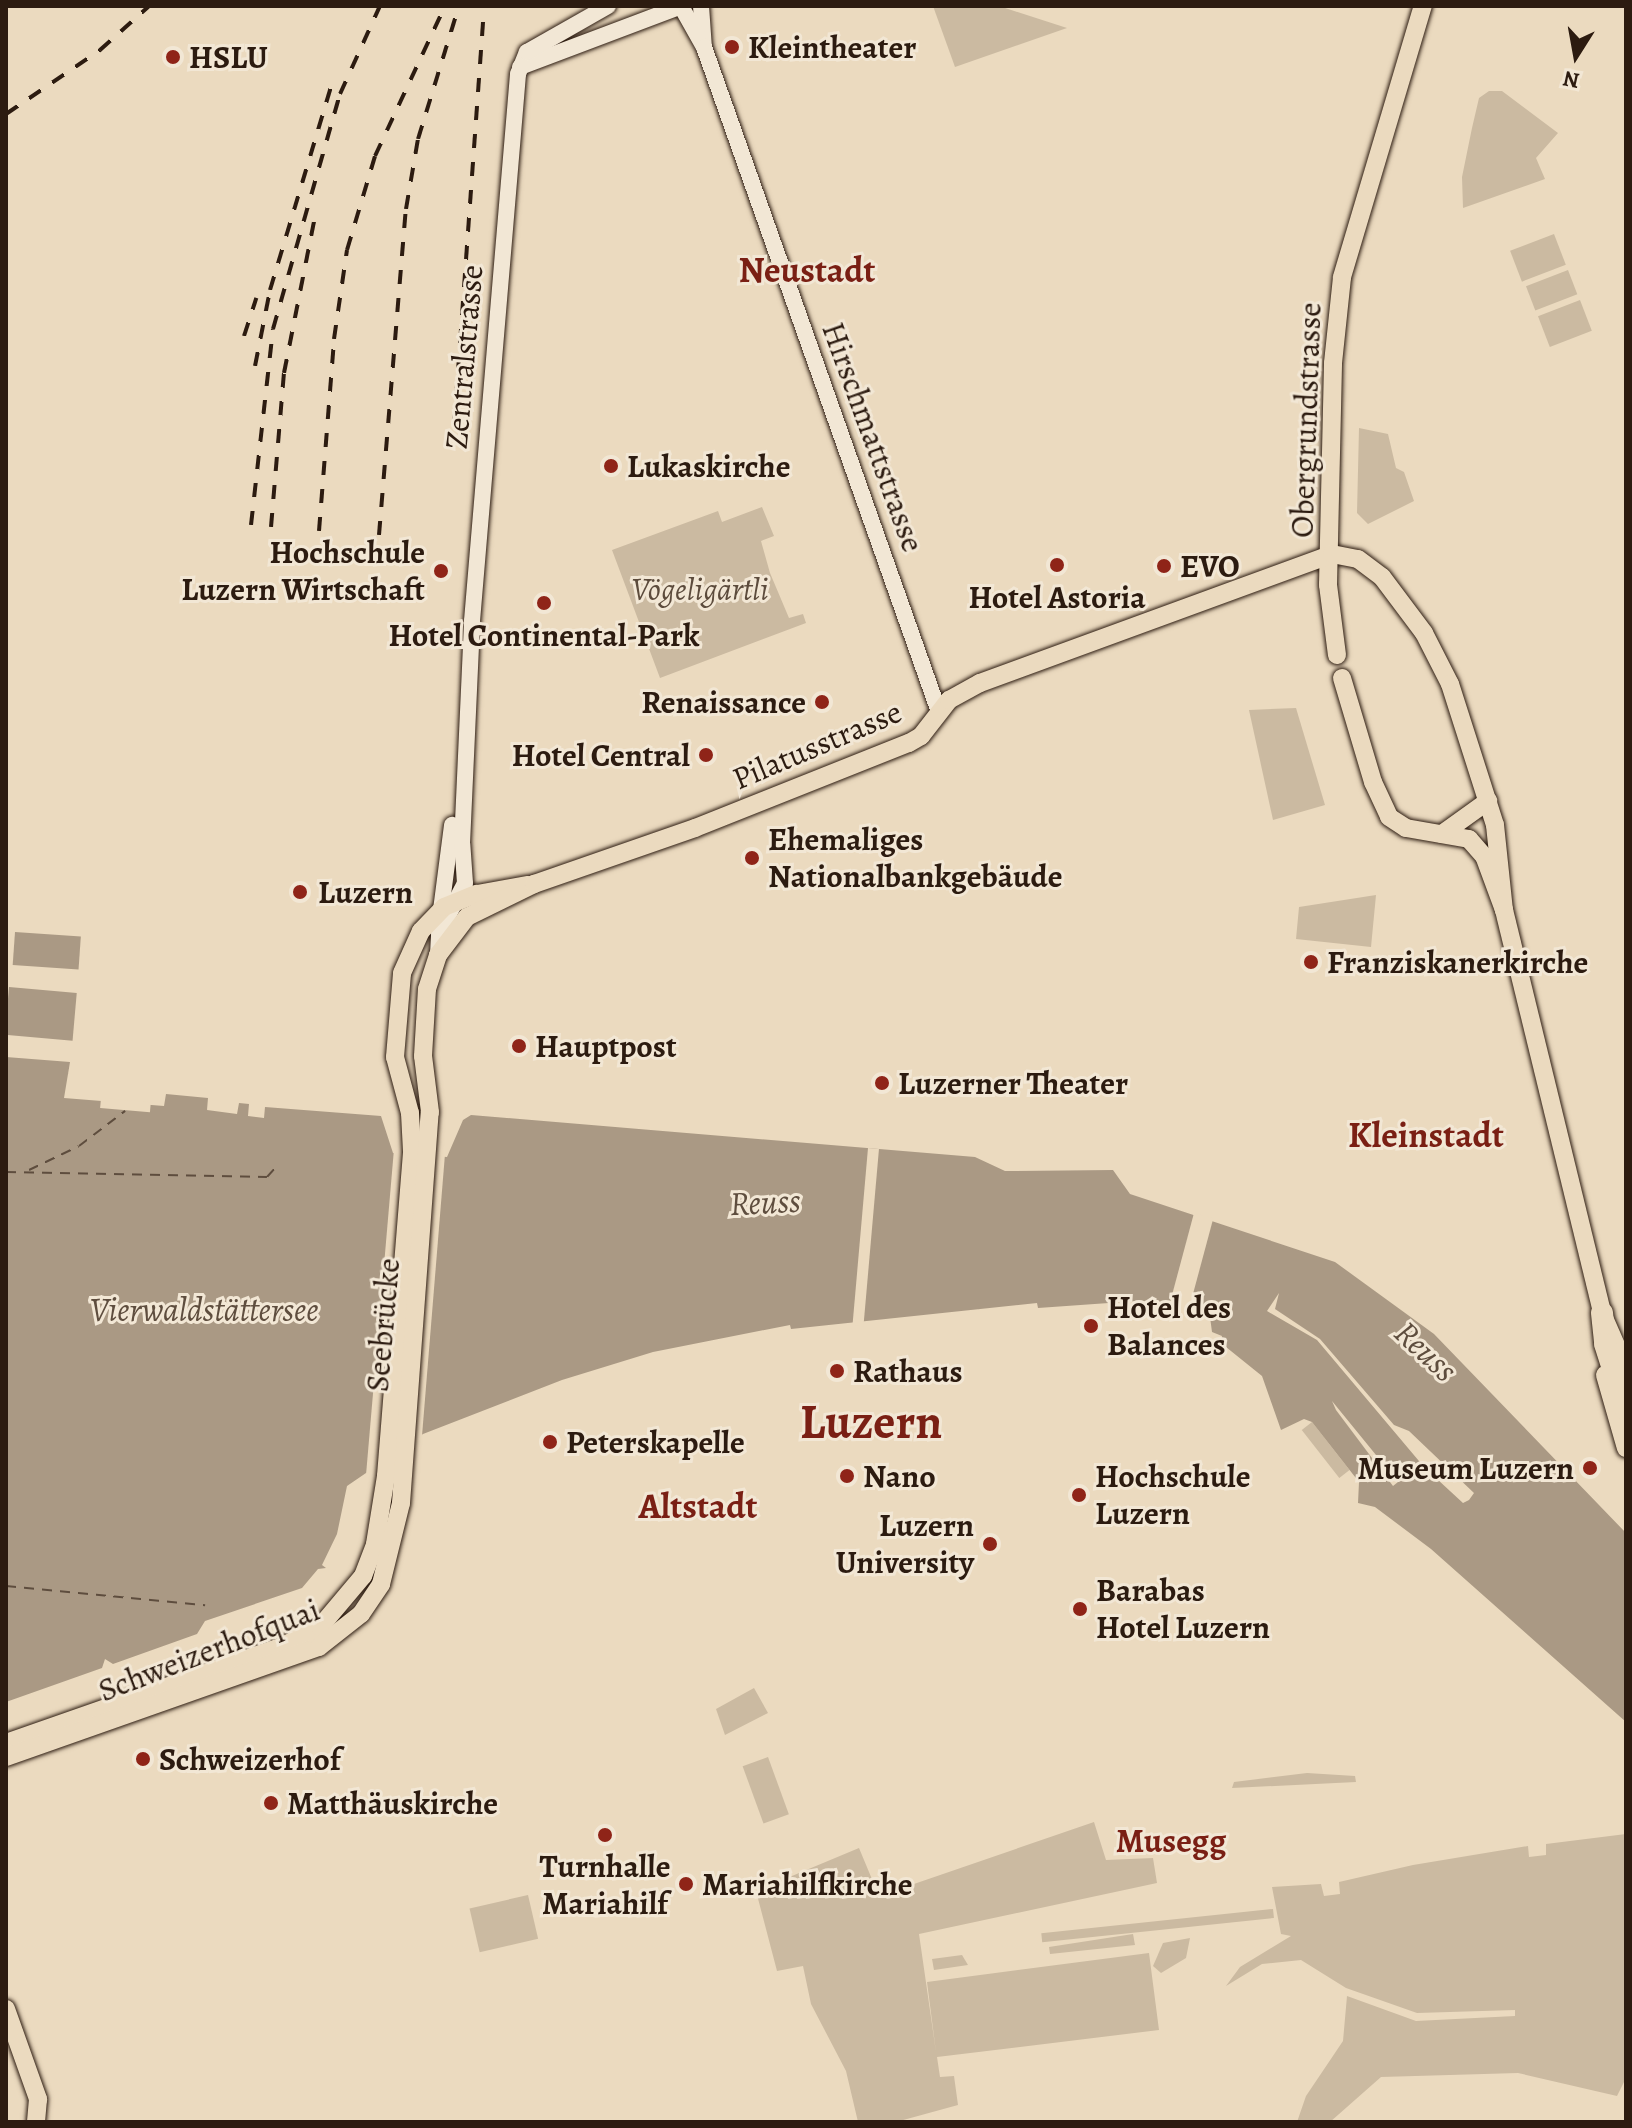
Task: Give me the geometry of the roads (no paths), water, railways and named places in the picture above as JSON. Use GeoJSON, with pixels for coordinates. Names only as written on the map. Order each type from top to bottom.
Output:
{"type":"FeatureCollection","features":[{"type":"Feature","properties":{"kind":"highway"},"geometry":{"type":"LineString","coordinates":[[1602,1313],[1621,1377],[1626,1410]]}},
{"type":"Feature","properties":{"kind":"main road"},"geometry":{"type":"LineString","coordinates":[[520,67],[532,48],[608,6]]}},
{"type":"Feature","properties":{"kind":"main road","name":"Hirschmattstrasse"},"geometry":{"type":"LineString","coordinates":[[701,6],[704,47]]}},
{"type":"Feature","properties":{"kind":"main road","name":"Obergrundstrasse"},"geometry":{"type":"LineString","coordinates":[[1337,655],[1328,585],[1332,554],[1331,410],[1342,277],[1423,6]]}},
{"type":"Feature","properties":{"kind":"main road"},"geometry":{"type":"LineString","coordinates":[[520,67],[682,7]]}},
{"type":"Feature","properties":{"kind":"main road","name":"Hirschmattstrasse"},"geometry":{"type":"LineString","coordinates":[[682,7],[704,47],[939,712]]}},
{"type":"Feature","properties":{"kind":"main road","name":"Zentralstrasse"},"geometry":{"type":"LineString","coordinates":[[438,955],[439,933],[460,899],[465,883],[462,844],[471,653],[520,67]]}},
{"type":"Feature","properties":{"kind":"main road"},"geometry":{"type":"LineString","coordinates":[[1332,554],[1358,559],[1377,571],[1424,633],[1456,699],[1488,801],[1501,861],[1504,910]]}},
{"type":"Feature","properties":{"kind":"main road","name":"Pilatusstrasse"},"geometry":{"type":"LineString","coordinates":[[438,955],[467,917],[534,884],[695,828],[909,743],[949,700],[980,683],[1332,554]]}},
{"type":"Feature","properties":{"kind":"main road","name":"Zentralstrasse"},"geometry":{"type":"LineString","coordinates":[[420,1151],[395,1051],[401,979],[410,950],[441,910],[447,894],[465,664],[471,653]]}},
{"type":"Feature","properties":{"kind":"main road"},"geometry":{"type":"LineString","coordinates":[[1342,678],[1373,782],[1389,817],[1406,828],[1442,834],[1480,847],[1504,910],[1602,1313],[1599,1344],[1626,1448]]}},
{"type":"Feature","properties":{"kind":"main road"},"geometry":{"type":"LineString","coordinates":[[1442,834],[1488,801]]}},
{"type":"Feature","properties":{"kind":"main road","name":"Pilatusstrasse"},"geometry":{"type":"LineString","coordinates":[[441,910],[460,899],[534,884]]}},
{"type":"Feature","properties":{"kind":"main road"},"geometry":{"type":"LineString","coordinates":[[420,1151],[430,1112],[423,1056],[427,989],[438,955]]}},
{"type":"Feature","properties":{"kind":"main road","name":"Seebrücke"},"geometry":{"type":"LineString","coordinates":[[392,1502],[402,1450],[420,1151]]}},
{"type":"Feature","properties":{"kind":"main road","name":"Seebrücke"},"geometry":{"type":"LineString","coordinates":[[392,1502],[387,1461],[420,1151]]}},
{"type":"Feature","properties":{"kind":"main road"},"geometry":{"type":"LineString","coordinates":[[6,1743],[283,1646],[320,1627],[363,1576],[392,1502]]}},
{"type":"Feature","properties":{"kind":"main road","name":"Schweizerhofquai"},"geometry":{"type":"LineString","coordinates":[[6,1757],[328,1642],[361,1614],[381,1584],[392,1502]]}},
{"type":"Feature","properties":{"kind":"main road"},"geometry":{"type":"LineString","coordinates":[[6,2009],[38,2099],[36,2122]]}},
{"type":"Feature","properties":{"kind":"water"},"geometry":{"type":"Polygon","coordinates":[[[15,932],[81,937],[79,970],[13,965],[15,932]]]}},
{"type":"Feature","properties":{"kind":"water"},"geometry":{"type":"Polygon","coordinates":[[[9,987],[77,993],[73,1041],[6,1035],[9,987]]]}},
{"type":"Feature","properties":{"kind":"water"},"geometry":{"type":"Polygon","coordinates":[[[6,1057],[70,1062],[64,1098],[164,1106],[166,1094],[208,1098],[207,1110],[237,1114],[239,1103],[249,1104],[248,1116],[264,1118],[265,1107],[381,1116],[393,1153],[447,1157],[463,1120],[471,1115],[975,1157],[1005,1171],[1113,1170],[1130,1194],[1335,1262],[1434,1334],[1626,1533],[1626,1722],[1431,1549],[1375,1507],[1358,1503],[1359,1482],[1312,1422],[1304,1419],[1281,1430],[1262,1376],[1221,1343],[1222,1336],[1212,1332],[1210,1317],[1176,1304],[1137,1301],[1038,1308],[1037,1303],[791,1329],[790,1325],[653,1352],[562,1380],[423,1434],[347,1486],[337,1534],[322,1565],[326,1568],[318,1569],[302,1588],[205,1621],[197,1634],[113,1664],[105,1659],[102,1668],[6,1702],[6,1057]],[[1279,1293],[1267,1311],[1317,1340],[1424,1467],[1463,1503],[1469,1500],[1474,1493],[1409,1431],[1394,1425],[1320,1339],[1275,1309],[1279,1293]],[[1332,1401],[1336,1410],[1393,1486],[1398,1482],[1332,1401]]]}},
{"type":"Feature","properties":{"kind":"railway"},"geometry":{"type":"LineString","coordinates":[[6,114],[100,50],[149,6]]}},
{"type":"Feature","properties":{"kind":"railway"},"geometry":{"type":"LineString","coordinates":[[251,525],[273,329],[340,94],[380,6]]}},
{"type":"Feature","properties":{"kind":"railway"},"geometry":{"type":"LineString","coordinates":[[319,531],[334,339],[347,250],[375,156],[445,6]]}},
{"type":"Feature","properties":{"kind":"railway"},"geometry":{"type":"LineString","coordinates":[[379,535],[406,209],[418,139],[459,6]]}},
{"type":"Feature","properties":{"kind":"railway"},"geometry":{"type":"LineString","coordinates":[[454,427],[484,6]]}},
{"type":"Feature","properties":{"kind":"railway"},"geometry":{"type":"LineString","coordinates":[[255,366],[270,290],[334,77]]}},
{"type":"Feature","properties":{"kind":"railway"},"geometry":{"type":"LineString","coordinates":[[271,527],[284,373],[316,211]]}},
{"type":"Feature","properties":{"kind":"railway"},"geometry":{"type":"LineString","coordinates":[[244,336],[256,298]]}},
{"type":"Feature","properties":{"kind":"place","name":"Kleintheater"},"geometry":{"type":"Point","coordinates":[732,47]}},
{"type":"Feature","properties":{"kind":"place","name":"HSLU"},"geometry":{"type":"Point","coordinates":[173,57]}},
{"type":"Feature","properties":{"kind":"place","name":"Lukaskirche"},"geometry":{"type":"Point","coordinates":[611,466]}},
{"type":"Feature","properties":{"kind":"place","name":"Hotel Astoria"},"geometry":{"type":"Point","coordinates":[1057,565]}},
{"type":"Feature","properties":{"kind":"place","name":"EVO"},"geometry":{"type":"Point","coordinates":[1164,566]}},
{"type":"Feature","properties":{"kind":"place","name":"Hochschule Luzern Wirtschaft"},"geometry":{"type":"Point","coordinates":[441,571]}},
{"type":"Feature","properties":{"kind":"place","name":"Hotel Continental-Park"},"geometry":{"type":"Point","coordinates":[544,603]}},
{"type":"Feature","properties":{"kind":"place","name":"Renaissance"},"geometry":{"type":"Point","coordinates":[822,702]}},
{"type":"Feature","properties":{"kind":"place","name":"Hotel Central"},"geometry":{"type":"Point","coordinates":[706,755]}},
{"type":"Feature","properties":{"kind":"place","name":"Ehemaliges Nationalbankgebäude"},"geometry":{"type":"Point","coordinates":[752,858]}},
{"type":"Feature","properties":{"kind":"place","name":"Luzern"},"geometry":{"type":"Point","coordinates":[300,892]}},
{"type":"Feature","properties":{"kind":"place","name":"Franziskanerkirche"},"geometry":{"type":"Point","coordinates":[1311,962]}},
{"type":"Feature","properties":{"kind":"place","name":"Hauptpost"},"geometry":{"type":"Point","coordinates":[519,1046]}},
{"type":"Feature","properties":{"kind":"place","name":"Luzerner Theater"},"geometry":{"type":"Point","coordinates":[882,1083]}},
{"type":"Feature","properties":{"kind":"place","name":"Hotel des Balances"},"geometry":{"type":"Point","coordinates":[1091,1326]}},
{"type":"Feature","properties":{"kind":"place","name":"Rathaus"},"geometry":{"type":"Point","coordinates":[837,1371]}},
{"type":"Feature","properties":{"kind":"place","name":"Peterskapelle"},"geometry":{"type":"Point","coordinates":[550,1442]}},
{"type":"Feature","properties":{"kind":"place","name":"Museum Luzern"},"geometry":{"type":"Point","coordinates":[1590,1468]}},
{"type":"Feature","properties":{"kind":"place","name":"Nano"},"geometry":{"type":"Point","coordinates":[847,1476]}},
{"type":"Feature","properties":{"kind":"place","name":"Hochschule Luzern"},"geometry":{"type":"Point","coordinates":[1079,1495]}},
{"type":"Feature","properties":{"kind":"place","name":"Luzern University"},"geometry":{"type":"Point","coordinates":[990,1544]}},
{"type":"Feature","properties":{"kind":"place","name":"Barabas Hotel Luzern"},"geometry":{"type":"Point","coordinates":[1080,1609]}},
{"type":"Feature","properties":{"kind":"place","name":"Schweizerhof"},"geometry":{"type":"Point","coordinates":[143,1759]}},
{"type":"Feature","properties":{"kind":"place","name":"Matthäuskirche"},"geometry":{"type":"Point","coordinates":[271,1803]}},
{"type":"Feature","properties":{"kind":"place","name":"Turnhalle Mariahilf"},"geometry":{"type":"Point","coordinates":[605,1835]}},
{"type":"Feature","properties":{"kind":"place","name":"Mariahilfkirche"},"geometry":{"type":"Point","coordinates":[686,1884]}},
{"type":"Feature","properties":{"kind":"district","name":"Neustadt"},"geometry":{"type":"Point","coordinates":[807,270]}},
{"type":"Feature","properties":{"kind":"district","name":"Kleinstadt"},"geometry":{"type":"Point","coordinates":[1426,1135]}},
{"type":"Feature","properties":{"kind":"district","name":"Luzern"},"geometry":{"type":"Point","coordinates":[871,1423]}},
{"type":"Feature","properties":{"kind":"district","name":"Altstadt"},"geometry":{"type":"Point","coordinates":[698,1506]}},
{"type":"Feature","properties":{"kind":"district","name":"Musegg"},"geometry":{"type":"Point","coordinates":[1171,1841]}},
{"type":"Feature","properties":{"kind":"park label","name":"Vögeligärtli"},"geometry":{"type":"Point","coordinates":[700,589]}},
{"type":"Feature","properties":{"kind":"water label","name":"Reuss"},"geometry":{"type":"Point","coordinates":[765,1202]}},
{"type":"Feature","properties":{"kind":"water label","name":"Vierwaldstättersee"},"geometry":{"type":"Point","coordinates":[204,1310]}},
{"type":"Feature","properties":{"kind":"water label","name":"Reuss"},"geometry":{"type":"Point","coordinates":[1426,1351]}}]}
